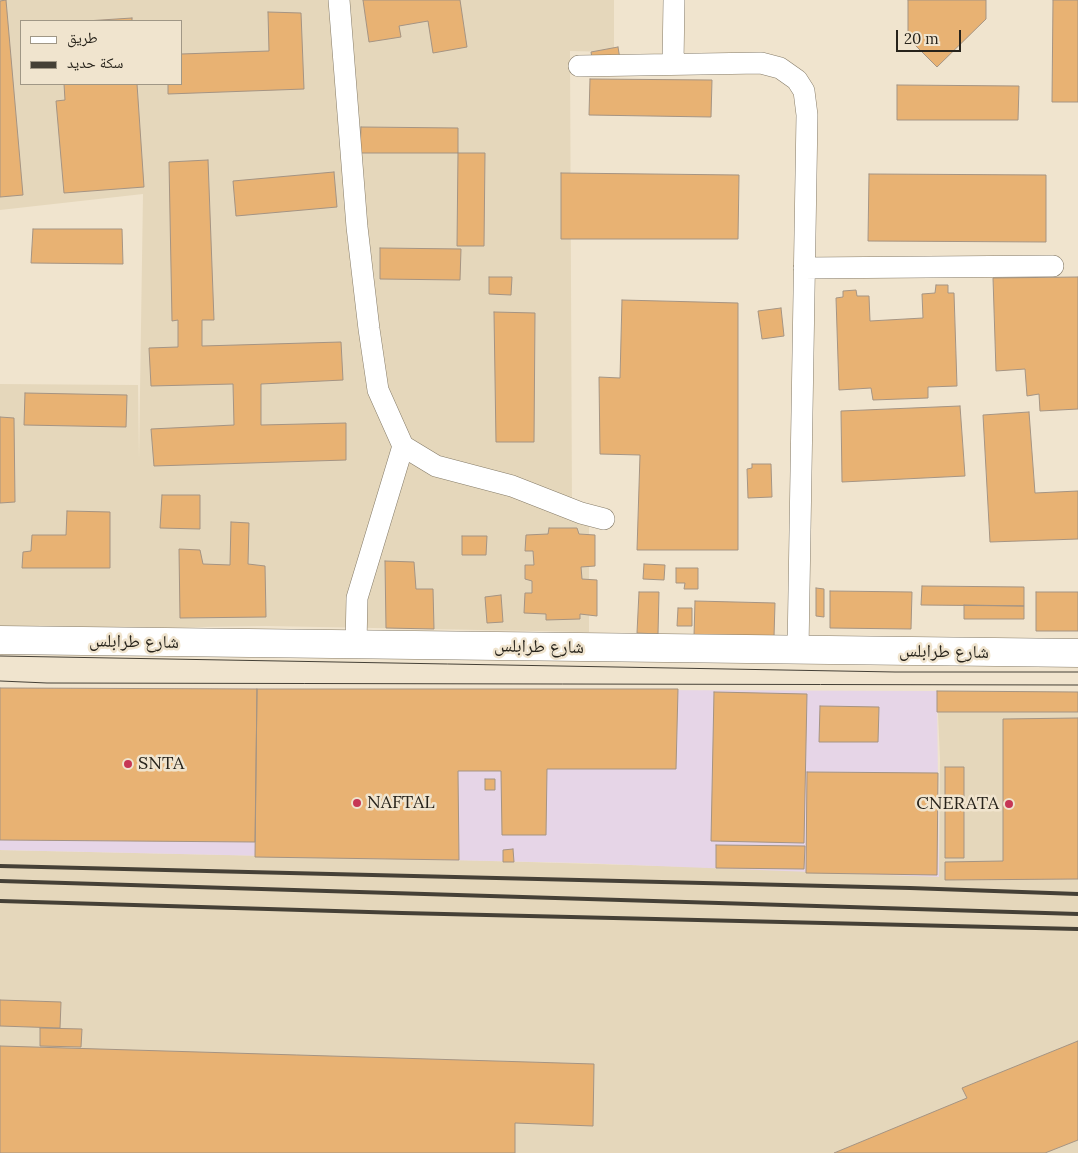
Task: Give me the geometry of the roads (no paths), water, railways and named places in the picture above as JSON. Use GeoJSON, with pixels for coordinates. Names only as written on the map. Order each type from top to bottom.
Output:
{"type":"FeatureCollection","features":[{"type":"Feature","properties":{"kind":"main road","name":"شارع طرابلس"},"geometry":{"type":"LineString","coordinates":[[0,640],[1078,653]]}},
{"type":"Feature","properties":{"kind":"lane"},"geometry":{"type":"LineString","coordinates":[[339,0],[357,227],[369,329],[378,390],[403,446],[436,466],[512,486],[581,513],[604,519]]}},
{"type":"Feature","properties":{"kind":"lane"},"geometry":{"type":"LineString","coordinates":[[673,64],[674,0]]}},
{"type":"Feature","properties":{"kind":"lane"},"geometry":{"type":"LineString","coordinates":[[579,66],[761,63],[780,68],[797,80],[804,91],[807,115],[798,650]]}},
{"type":"Feature","properties":{"kind":"lane"},"geometry":{"type":"LineString","coordinates":[[804,268],[1053,266]]}},
{"type":"Feature","properties":{"kind":"lane"},"geometry":{"type":"LineString","coordinates":[[356,645],[357,598],[403,446]]}},
{"type":"Feature","properties":{"kind":"tram line"},"geometry":{"type":"LineString","coordinates":[[0,656],[895,672],[1078,672]]}},
{"type":"Feature","properties":{"kind":"tram line"},"geometry":{"type":"LineString","coordinates":[[0,681],[47,683],[1078,685]]}},
{"type":"Feature","properties":{"kind":"railway"},"geometry":{"type":"LineString","coordinates":[[0,866],[910,888],[1078,894]]}},
{"type":"Feature","properties":{"kind":"railway"},"geometry":{"type":"LineString","coordinates":[[0,881],[1078,914]]}},
{"type":"Feature","properties":{"kind":"railway"},"geometry":{"type":"LineString","coordinates":[[0,901],[402,913],[1078,929]]}},
{"type":"Feature","properties":{"kind":"place","name":"SNTA"},"geometry":{"type":"Point","coordinates":[128,764]}},
{"type":"Feature","properties":{"kind":"place","name":"NAFTAL"},"geometry":{"type":"Point","coordinates":[357,803]}},
{"type":"Feature","properties":{"kind":"place","name":"CNERATA"},"geometry":{"type":"Point","coordinates":[1009,804]}}]}
